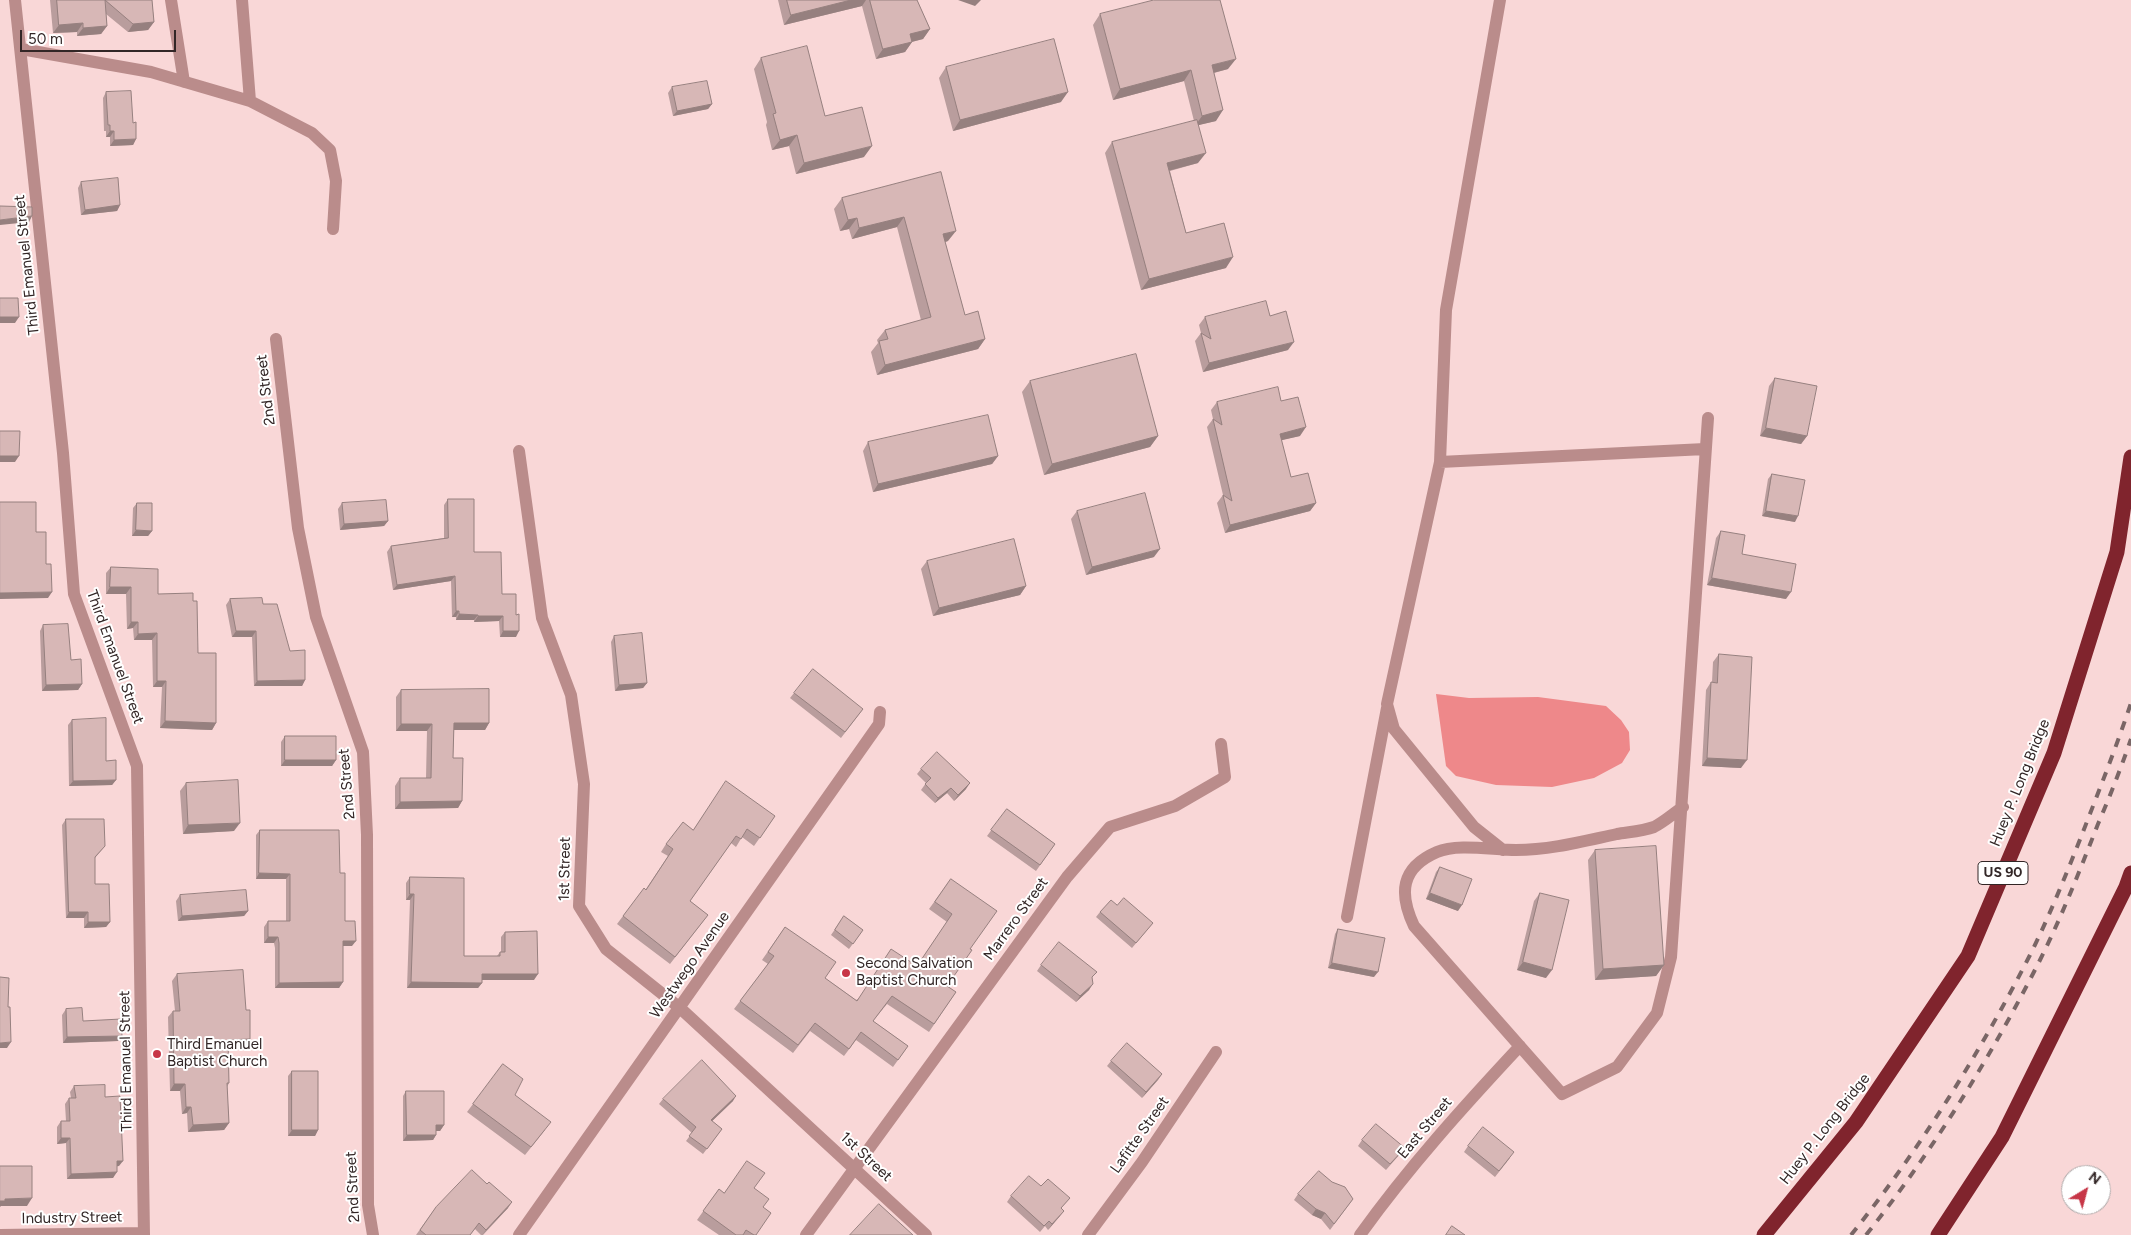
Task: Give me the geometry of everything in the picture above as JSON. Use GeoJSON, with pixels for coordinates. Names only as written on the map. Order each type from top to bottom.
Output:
{"type":"FeatureCollection","features":[{"type":"Feature","properties":{"kind":"highway","name":"Huey P. Long Bridge"},"geometry":{"type":"LineString","coordinates":[[1764,1235],[1856,1122],[1968,956],[2054,753],[2117,552],[2131,457]]}},
{"type":"Feature","properties":{"kind":"highway"},"geometry":{"type":"LineString","coordinates":[[1938,1235],[2002,1137],[2126,887],[2131,873]]}},
{"type":"Feature","properties":{"kind":"street","name":"Third Emanuel Street"},"geometry":{"type":"LineString","coordinates":[[14,0],[21,49],[63,453],[74,594],[137,766],[144,1234]]}},
{"type":"Feature","properties":{"kind":"street"},"geometry":{"type":"LineString","coordinates":[[171,0],[184,82]]}},
{"type":"Feature","properties":{"kind":"street"},"geometry":{"type":"LineString","coordinates":[[242,0],[250,101]]}},
{"type":"Feature","properties":{"kind":"street"},"geometry":{"type":"LineString","coordinates":[[1347,917],[1387,704],[1440,462],[1446,310],[1500,0]]}},
{"type":"Feature","properties":{"kind":"street"},"geometry":{"type":"LineString","coordinates":[[21,49],[151,72],[250,101],[312,133],[330,150],[336,181],[333,229]]}},
{"type":"Feature","properties":{"kind":"street","name":"2nd Street"},"geometry":{"type":"LineString","coordinates":[[276,340],[298,528],[316,617],[364,752],[368,835],[368,1205],[372,1235]]}},
{"type":"Feature","properties":{"kind":"street"},"geometry":{"type":"LineString","coordinates":[[1682,807],[1654,826],[1561,846],[1503,850],[1453,848],[1438,851],[1422,860],[1409,874],[1403,890],[1406,908],[1414,926],[1562,1094],[1617,1067],[1657,1013],[1671,957],[1682,807],[1705,449],[1708,418]]}},
{"type":"Feature","properties":{"kind":"street"},"geometry":{"type":"LineString","coordinates":[[1440,462],[1705,449]]}},
{"type":"Feature","properties":{"kind":"street","name":"1st Street"},"geometry":{"type":"LineString","coordinates":[[519,451],[542,618],[571,695],[584,784],[579,906],[606,949],[680,1008],[926,1235]]}},
{"type":"Feature","properties":{"kind":"street"},"geometry":{"type":"LineString","coordinates":[[1387,704],[1394,729],[1474,828],[1503,850]]}},
{"type":"Feature","properties":{"kind":"street","name":"Westwego Avenue"},"geometry":{"type":"LineString","coordinates":[[519,1235],[879,724],[880,712]]}},
{"type":"Feature","properties":{"kind":"street","name":"Marrero Street"},"geometry":{"type":"LineString","coordinates":[[806,1235],[1073,870],[1110,827],[1175,806],[1225,777],[1221,744]]}},
{"type":"Feature","properties":{"kind":"street","name":"East Street"},"geometry":{"type":"LineString","coordinates":[[1360,1235],[1476,1093],[1520,1046]]}},
{"type":"Feature","properties":{"kind":"street","name":"Lafitte Street"},"geometry":{"type":"LineString","coordinates":[[1088,1235],[1142,1162],[1216,1052]]}},
{"type":"Feature","properties":{"kind":"street","name":"Industry Street"},"geometry":{"type":"LineString","coordinates":[[0,1235],[144,1234]]}},
{"type":"Feature","properties":{"kind":"shaded area"},"geometry":{"type":"Polygon","coordinates":[[[1436,694],[1469,698],[1538,697],[1606,706],[1621,720],[1629,732],[1630,750],[1622,763],[1594,778],[1552,787],[1496,785],[1456,776],[1446,766],[1436,694]]]}},
{"type":"Feature","properties":{"kind":"building"},"geometry":{"type":"Polygon","coordinates":[[[57,0],[105,0],[107,26],[83,28],[83,23],[59,25],[57,0]]]}},
{"type":"Feature","properties":{"kind":"building"},"geometry":{"type":"Polygon","coordinates":[[[105,0],[152,0],[154,22],[133,24],[105,0]]]}},
{"type":"Feature","properties":{"kind":"building"},"geometry":{"type":"Polygon","coordinates":[[[787,0],[851,0],[791,15],[787,0]]]}},
{"type":"Feature","properties":{"kind":"building"},"geometry":{"type":"Polygon","coordinates":[[[870,0],[917,0],[930,29],[910,34],[912,42],[883,49],[870,0]]]}},
{"type":"Feature","properties":{"kind":"building"},"geometry":{"type":"Polygon","coordinates":[[[1154,0],[1220,0],[1236,59],[1212,65],[1223,110],[1202,116],[1191,70],[1120,89],[1100,14],[1154,0]]]}},
{"type":"Feature","properties":{"kind":"building"},"geometry":{"type":"Polygon","coordinates":[[[1054,39],[1068,92],[960,120],[946,67],[1054,39]]]}},
{"type":"Feature","properties":{"kind":"building"},"geometry":{"type":"Polygon","coordinates":[[[807,46],[825,116],[862,107],[872,146],[804,163],[797,135],[780,140],[773,114],[776,113],[761,58],[807,46]]]}},
{"type":"Feature","properties":{"kind":"building"},"geometry":{"type":"Polygon","coordinates":[[[707,81],[712,104],[677,111],[672,87],[707,81]]]}},
{"type":"Feature","properties":{"kind":"building"},"geometry":{"type":"Polygon","coordinates":[[[131,91],[133,123],[136,122],[136,139],[114,140],[114,131],[110,131],[110,125],[108,125],[106,92],[131,91]]]}},
{"type":"Feature","properties":{"kind":"building"},"geometry":{"type":"Polygon","coordinates":[[[1197,120],[1206,153],[1167,163],[1186,233],[1224,223],[1233,257],[1149,279],[1112,142],[1197,120]]]}},
{"type":"Feature","properties":{"kind":"building"},"geometry":{"type":"Polygon","coordinates":[[[941,172],[956,231],[943,234],[965,315],[978,311],[985,339],[885,365],[879,341],[888,339],[885,330],[931,317],[904,217],[859,228],[857,218],[848,220],[842,198],[941,172]]]}},
{"type":"Feature","properties":{"kind":"building"},"geometry":{"type":"Polygon","coordinates":[[[118,178],[120,205],[85,210],[81,182],[118,178]]]}},
{"type":"Feature","properties":{"kind":"building"},"geometry":{"type":"Polygon","coordinates":[[[0,206],[32,207],[32,216],[0,220],[0,206]]]}},
{"type":"Feature","properties":{"kind":"building"},"geometry":{"type":"Polygon","coordinates":[[[0,298],[18,298],[19,317],[0,317],[0,298]]]}},
{"type":"Feature","properties":{"kind":"building"},"geometry":{"type":"Polygon","coordinates":[[[1266,301],[1270,316],[1286,311],[1294,342],[1209,363],[1201,333],[1211,339],[1205,317],[1266,301]]]}},
{"type":"Feature","properties":{"kind":"building"},"geometry":{"type":"Polygon","coordinates":[[[1136,354],[1158,436],[1052,464],[1030,381],[1136,354]]]}},
{"type":"Feature","properties":{"kind":"building"},"geometry":{"type":"Polygon","coordinates":[[[1775,378],[1817,386],[1807,436],[1766,428],[1775,378]]]}},
{"type":"Feature","properties":{"kind":"building"},"geometry":{"type":"Polygon","coordinates":[[[1278,387],[1281,401],[1298,397],[1306,427],[1280,434],[1291,477],[1308,473],[1316,503],[1230,525],[1223,495],[1232,501],[1213,419],[1222,425],[1217,402],[1278,387]]]}},
{"type":"Feature","properties":{"kind":"building"},"geometry":{"type":"Polygon","coordinates":[[[988,415],[998,456],[878,484],[868,442],[988,415]]]}},
{"type":"Feature","properties":{"kind":"building"},"geometry":{"type":"Polygon","coordinates":[[[0,431],[20,431],[19,456],[0,456],[0,431]]]}},
{"type":"Feature","properties":{"kind":"building"},"geometry":{"type":"Polygon","coordinates":[[[1772,474],[1805,480],[1798,516],[1766,511],[1772,474]]]}},
{"type":"Feature","properties":{"kind":"building"},"geometry":{"type":"Polygon","coordinates":[[[1145,493],[1160,549],[1092,567],[1077,511],[1145,493]]]}},
{"type":"Feature","properties":{"kind":"building"},"geometry":{"type":"Polygon","coordinates":[[[448,499],[474,499],[474,552],[501,552],[502,594],[516,594],[516,615],[519,614],[519,631],[503,631],[503,616],[459,614],[459,611],[456,611],[455,576],[397,585],[391,546],[448,538],[448,499]]]}},
{"type":"Feature","properties":{"kind":"building"},"geometry":{"type":"Polygon","coordinates":[[[386,500],[388,521],[344,524],[342,503],[386,500]]]}},
{"type":"Feature","properties":{"kind":"building"},"geometry":{"type":"Polygon","coordinates":[[[0,502],[36,502],[36,532],[46,532],[46,564],[51,564],[52,592],[0,593],[0,502]]]}},
{"type":"Feature","properties":{"kind":"building"},"geometry":{"type":"Polygon","coordinates":[[[137,503],[152,503],[152,531],[136,530],[137,503]]]}},
{"type":"Feature","properties":{"kind":"building"},"geometry":{"type":"Polygon","coordinates":[[[1721,531],[1745,535],[1742,554],[1796,564],[1791,592],[1712,578],[1721,531]]]}},
{"type":"Feature","properties":{"kind":"building"},"geometry":{"type":"Polygon","coordinates":[[[1014,539],[1026,586],[939,608],[927,561],[1014,539]]]}},
{"type":"Feature","properties":{"kind":"building"},"geometry":{"type":"Polygon","coordinates":[[[111,567],[158,569],[158,594],[193,593],[193,601],[197,601],[198,653],[216,653],[216,723],[165,721],[166,681],[157,681],[157,633],[138,634],[138,622],[131,622],[131,587],[110,587],[111,567]]]}},
{"type":"Feature","properties":{"kind":"building"},"geometry":{"type":"Polygon","coordinates":[[[262,598],[263,604],[277,604],[290,651],[305,650],[305,680],[257,681],[256,631],[236,631],[230,599],[262,598]]]}},
{"type":"Feature","properties":{"kind":"building"},"geometry":{"type":"Polygon","coordinates":[[[68,624],[71,660],[81,659],[82,684],[46,685],[43,625],[68,624]]]}},
{"type":"Feature","properties":{"kind":"building"},"geometry":{"type":"Polygon","coordinates":[[[642,633],[647,683],[619,685],[614,636],[642,633]]]}},
{"type":"Feature","properties":{"kind":"building"},"geometry":{"type":"Polygon","coordinates":[[[1719,654],[1752,657],[1747,760],[1707,758],[1711,682],[1717,683],[1719,654]]]}},
{"type":"Feature","properties":{"kind":"building"},"geometry":{"type":"Polygon","coordinates":[[[813,669],[863,709],[845,732],[794,693],[813,669]]]}},
{"type":"Feature","properties":{"kind":"building"},"geometry":{"type":"Polygon","coordinates":[[[489,689],[489,723],[454,723],[453,758],[463,758],[462,801],[400,802],[400,778],[431,778],[432,724],[401,724],[401,690],[489,689]]]}},
{"type":"Feature","properties":{"kind":"building"},"geometry":{"type":"Polygon","coordinates":[[[106,718],[106,761],[116,760],[116,780],[73,781],[72,720],[106,718]]]}},
{"type":"Feature","properties":{"kind":"building"},"geometry":{"type":"Polygon","coordinates":[[[285,736],[336,736],[336,760],[285,760],[285,736]]]}},
{"type":"Feature","properties":{"kind":"building"},"geometry":{"type":"Polygon","coordinates":[[[937,752],[970,783],[958,795],[951,788],[938,798],[925,784],[931,778],[921,769],[937,752]]]}},
{"type":"Feature","properties":{"kind":"building"},"geometry":{"type":"Polygon","coordinates":[[[238,780],[240,823],[188,825],[186,783],[238,780]]]}},
{"type":"Feature","properties":{"kind":"building"},"geometry":{"type":"Polygon","coordinates":[[[726,781],[775,816],[760,838],[747,829],[741,839],[736,836],[690,901],[708,915],[675,957],[623,916],[644,888],[646,890],[673,849],[666,844],[683,822],[693,830],[726,781]]]}},
{"type":"Feature","properties":{"kind":"building"},"geometry":{"type":"Polygon","coordinates":[[[1007,809],[1055,844],[1040,865],[991,830],[1007,809]]]}},
{"type":"Feature","properties":{"kind":"building"},"geometry":{"type":"Polygon","coordinates":[[[66,819],[104,819],[105,846],[95,857],[95,884],[109,884],[110,922],[88,922],[88,912],[69,912],[66,819]]]}},
{"type":"Feature","properties":{"kind":"building"},"geometry":{"type":"Polygon","coordinates":[[[260,830],[339,830],[340,873],[345,873],[345,921],[355,921],[356,941],[343,941],[343,982],[279,983],[278,937],[268,937],[268,921],[290,921],[290,874],[259,873],[260,830]]]}},
{"type":"Feature","properties":{"kind":"building"},"geometry":{"type":"Polygon","coordinates":[[[1656,846],[1664,965],[1603,969],[1595,850],[1656,846]]]}},
{"type":"Feature","properties":{"kind":"building"},"geometry":{"type":"Polygon","coordinates":[[[1440,867],[1472,879],[1462,905],[1430,893],[1440,867]]]}},
{"type":"Feature","properties":{"kind":"building"},"geometry":{"type":"Polygon","coordinates":[[[410,877],[464,878],[464,956],[500,956],[500,952],[505,952],[505,932],[537,931],[538,974],[482,974],[482,983],[411,982],[414,894],[410,894],[410,877]]]}},
{"type":"Feature","properties":{"kind":"building"},"geometry":{"type":"Polygon","coordinates":[[[951,879],[997,911],[947,986],[956,992],[934,1024],[892,996],[873,1021],[908,1046],[898,1060],[861,1032],[849,1049],[815,1023],[798,1045],[740,1001],[774,956],[768,952],[785,927],[836,962],[825,978],[857,1001],[891,949],[917,966],[952,914],[935,902],[951,879]]]}},
{"type":"Feature","properties":{"kind":"building"},"geometry":{"type":"Polygon","coordinates":[[[246,890],[248,911],[182,916],[180,895],[246,890]]]}},
{"type":"Feature","properties":{"kind":"building"},"geometry":{"type":"Polygon","coordinates":[[[1540,893],[1569,900],[1552,970],[1523,962],[1540,893]]]}},
{"type":"Feature","properties":{"kind":"building"},"geometry":{"type":"Polygon","coordinates":[[[1124,898],[1153,923],[1136,943],[1100,912],[1111,900],[1117,905],[1124,898]]]}},
{"type":"Feature","properties":{"kind":"building"},"geometry":{"type":"Polygon","coordinates":[[[844,916],[863,930],[853,944],[835,930],[844,916]]]}},
{"type":"Feature","properties":{"kind":"building"},"geometry":{"type":"Polygon","coordinates":[[[1338,929],[1385,938],[1378,972],[1332,963],[1338,929]]]}},
{"type":"Feature","properties":{"kind":"building"},"geometry":{"type":"Polygon","coordinates":[[[1059,942],[1097,972],[1092,977],[1093,984],[1080,996],[1041,965],[1059,942]]]}},
{"type":"Feature","properties":{"kind":"building"},"geometry":{"type":"Polygon","coordinates":[[[243,970],[246,1010],[250,1010],[250,1039],[228,1040],[229,1083],[227,1083],[229,1123],[193,1125],[191,1107],[186,1107],[185,1084],[174,1084],[173,1011],[180,1011],[177,974],[243,970]]]}},
{"type":"Feature","properties":{"kind":"building"},"geometry":{"type":"Polygon","coordinates":[[[0,977],[9,978],[8,1007],[10,1007],[11,1042],[0,1043],[0,977]]]}},
{"type":"Feature","properties":{"kind":"building"},"geometry":{"type":"Polygon","coordinates":[[[82,1008],[83,1021],[121,1019],[122,1036],[67,1037],[66,1009],[82,1008]]]}},
{"type":"Feature","properties":{"kind":"building"},"geometry":{"type":"Polygon","coordinates":[[[1127,1043],[1162,1074],[1146,1092],[1111,1061],[1127,1043]]]}},
{"type":"Feature","properties":{"kind":"building"},"geometry":{"type":"Polygon","coordinates":[[[702,1060],[736,1096],[711,1120],[722,1129],[707,1149],[689,1136],[696,1127],[663,1099],[702,1060]]]}},
{"type":"Feature","properties":{"kind":"building"},"geometry":{"type":"Polygon","coordinates":[[[503,1064],[523,1079],[515,1095],[551,1122],[531,1147],[473,1104],[503,1064]]]}},
{"type":"Feature","properties":{"kind":"building"},"geometry":{"type":"Polygon","coordinates":[[[292,1071],[318,1071],[318,1130],[292,1130],[292,1071]]]}},
{"type":"Feature","properties":{"kind":"building"},"geometry":{"type":"Polygon","coordinates":[[[105,1085],[105,1097],[120,1096],[123,1161],[117,1161],[117,1172],[71,1174],[70,1138],[61,1138],[61,1121],[70,1121],[69,1098],[76,1098],[74,1086],[105,1085]]]}},
{"type":"Feature","properties":{"kind":"building"},"geometry":{"type":"Polygon","coordinates":[[[406,1091],[444,1091],[444,1125],[436,1125],[436,1135],[407,1135],[406,1091]]]}},
{"type":"Feature","properties":{"kind":"building"},"geometry":{"type":"Polygon","coordinates":[[[1376,1124],[1405,1148],[1390,1164],[1362,1140],[1376,1124]]]}},
{"type":"Feature","properties":{"kind":"building"},"geometry":{"type":"Polygon","coordinates":[[[1483,1127],[1514,1152],[1499,1171],[1468,1146],[1483,1127]]]}},
{"type":"Feature","properties":{"kind":"building"},"geometry":{"type":"Polygon","coordinates":[[[747,1161],[765,1173],[754,1188],[769,1199],[763,1207],[771,1213],[756,1235],[746,1230],[743,1235],[736,1235],[703,1211],[719,1189],[724,1193],[747,1161]]]}},
{"type":"Feature","properties":{"kind":"building"},"geometry":{"type":"Polygon","coordinates":[[[0,1166],[32,1166],[32,1198],[5,1199],[5,1201],[0,1201],[0,1166]]]}},
{"type":"Feature","properties":{"kind":"building"},"geometry":{"type":"Polygon","coordinates":[[[472,1170],[487,1184],[489,1182],[512,1202],[486,1230],[479,1223],[470,1235],[426,1235],[420,1230],[436,1207],[472,1170]]]}},
{"type":"Feature","properties":{"kind":"building"},"geometry":{"type":"Polygon","coordinates":[[[1319,1171],[1332,1182],[1345,1187],[1353,1199],[1334,1224],[1325,1213],[1316,1209],[1298,1194],[1319,1171]]]}},
{"type":"Feature","properties":{"kind":"building"},"geometry":{"type":"Polygon","coordinates":[[[1029,1176],[1041,1186],[1048,1179],[1070,1198],[1061,1208],[1064,1211],[1052,1224],[1049,1221],[1044,1226],[1011,1196],[1029,1176]]]}},
{"type":"Feature","properties":{"kind":"building"},"geometry":{"type":"Polygon","coordinates":[[[879,1204],[913,1235],[850,1235],[879,1204]]]}},
{"type":"Feature","properties":{"kind":"building"},"geometry":{"type":"Polygon","coordinates":[[[1452,1226],[1465,1235],[1446,1235],[1452,1226]]]}},
{"type":"Feature","properties":{"kind":"railway"},"geometry":{"type":"LineString","coordinates":[[1851,1235],[1901,1169],[1948,1100],[2011,992],[2037,941],[2063,882],[2131,703]]}},
{"type":"Feature","properties":{"kind":"railway"},"geometry":{"type":"LineString","coordinates":[[1866,1235],[1938,1136],[1982,1067],[2021,996],[2063,910],[2131,739]]}},
{"type":"Feature","properties":{"kind":"place","name":"Second Salvation Baptist Church"},"geometry":{"type":"Point","coordinates":[846,973]}},
{"type":"Feature","properties":{"kind":"place","name":"Third Emanuel Baptist Church"},"geometry":{"type":"Point","coordinates":[157,1054]}}]}
